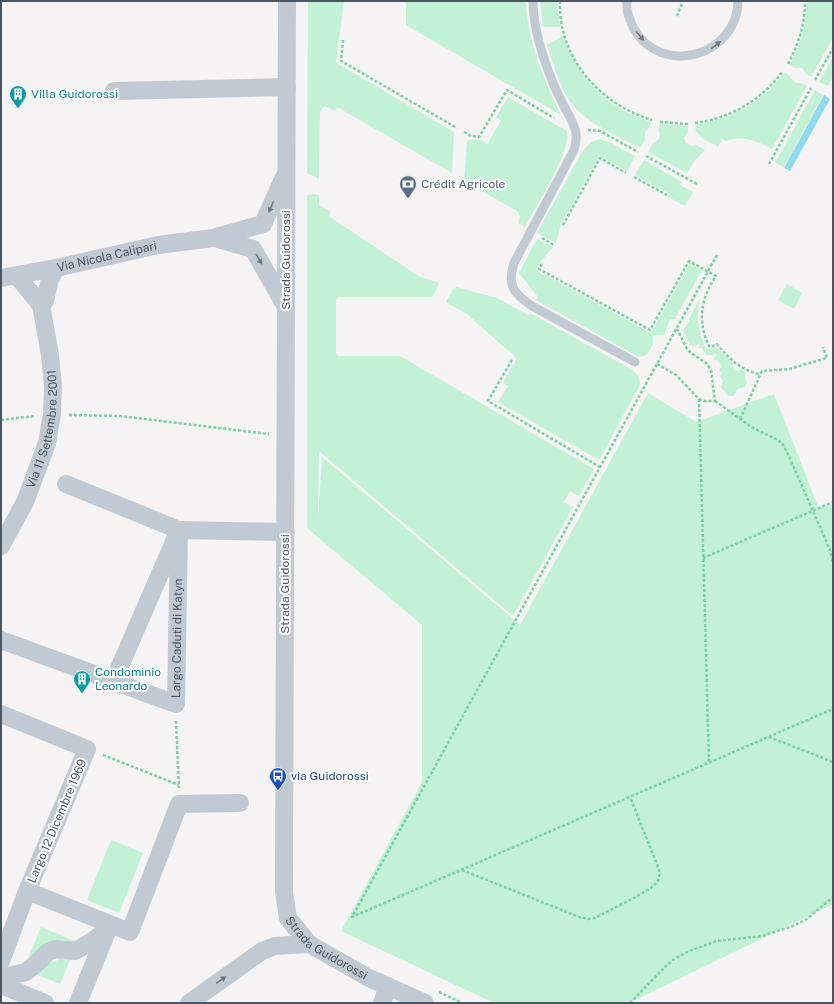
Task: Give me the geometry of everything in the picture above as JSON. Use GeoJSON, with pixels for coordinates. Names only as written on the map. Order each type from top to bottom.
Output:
{"type":"FeatureCollection","features":[{"type":"Feature","properties":{"kind":"street","name":"Strada Guidorossi"},"geometry":{"type":"LineString","coordinates":[[287,1],[284,892],[288,918],[309,944],[369,978],[388,986],[429,996]]}},
{"type":"Feature","properties":{"kind":"street"},"geometry":{"type":"LineString","coordinates":[[114,91],[287,87]]}},
{"type":"Feature","properties":{"kind":"street","name":"Via Nicola Calipari"},"geometry":{"type":"LineString","coordinates":[[9,277],[158,245],[213,238],[263,224],[287,171]]}},
{"type":"Feature","properties":{"kind":"street","name":"Via Nicola Calipari"},"geometry":{"type":"LineString","coordinates":[[213,238],[253,249],[286,308]]}},
{"type":"Feature","properties":{"kind":"street","name":"Via 11 Settembre 2001"},"geometry":{"type":"LineString","coordinates":[[1,546],[24,502],[47,443],[52,414],[53,387],[50,355],[42,305],[50,279],[56,268]]}},
{"type":"Feature","properties":{"kind":"street"},"geometry":{"type":"LineString","coordinates":[[9,277],[42,305]]}},
{"type":"Feature","properties":{"kind":"street"},"geometry":{"type":"LineString","coordinates":[[66,484],[179,530],[286,532]]}},
{"type":"Feature","properties":{"kind":"street","name":"Largo Caduti di Katyn"},"geometry":{"type":"LineString","coordinates":[[114,680],[179,530]]}},
{"type":"Feature","properties":{"kind":"street","name":"Largo Caduti di Katyn"},"geometry":{"type":"LineString","coordinates":[[1,640],[114,680],[176,704],[179,530]]}},
{"type":"Feature","properties":{"kind":"street","name":"Largo 12 Dicembre 1969"},"geometry":{"type":"LineString","coordinates":[[1,714],[87,749],[27,891],[1,961]]}},
{"type":"Feature","properties":{"kind":"street"},"geometry":{"type":"LineString","coordinates":[[179,804],[240,804]]}},
{"type":"Feature","properties":{"kind":"street","name":"Largo 12 Dicembre 1969"},"geometry":{"type":"LineString","coordinates":[[27,891],[108,927],[130,932],[179,804]]}},
{"type":"Feature","properties":{"kind":"street"},"geometry":{"type":"LineString","coordinates":[[1,979],[3,977],[26,972],[48,952],[56,949],[75,950],[91,942],[108,927]]}},
{"type":"Feature","properties":{"kind":"street"},"geometry":{"type":"LineString","coordinates":[[78,1003],[108,927]]}},
{"type":"Feature","properties":{"kind":"street"},"geometry":{"type":"LineString","coordinates":[[189,1003],[262,951],[274,946],[309,944]]}},
{"type":"Feature","properties":{"kind":"street"},"geometry":{"type":"LineString","coordinates":[[1,985],[45,1003]]}},
{"type":"Feature","properties":{"kind":"street"},"geometry":{"type":"LineString","coordinates":[[382,1003],[388,986]]}},
{"type":"Feature","properties":{"kind":"lane"},"geometry":{"type":"LineString","coordinates":[[533,1],[535,23],[542,54],[554,87],[573,123],[577,138],[574,150],[514,263],[511,274],[511,284],[518,296],[532,306],[635,362]]}},
{"type":"Feature","properties":{"kind":"lane"},"geometry":{"type":"LineString","coordinates":[[627,1],[631,22],[640,37],[647,44],[662,53],[680,56],[689,56],[707,51],[722,40],[733,25],[738,1]]}},
{"type":"Feature","properties":{"kind":"path"},"geometry":{"type":"LineString","coordinates":[[560,1],[560,16],[566,40],[576,62],[586,77],[598,90],[618,105],[652,120]]}},
{"type":"Feature","properties":{"kind":"path"},"geometry":{"type":"LineString","coordinates":[[677,16],[682,1]]}},
{"type":"Feature","properties":{"kind":"path"},"geometry":{"type":"LineString","coordinates":[[788,64],[800,34],[805,10],[805,1]]}},
{"type":"Feature","properties":{"kind":"path"},"geometry":{"type":"LineString","coordinates":[[343,40],[341,61],[457,128]]}},
{"type":"Feature","properties":{"kind":"path"},"geometry":{"type":"LineString","coordinates":[[815,80],[833,48]]}},
{"type":"Feature","properties":{"kind":"path"},"geometry":{"type":"LineString","coordinates":[[696,123],[726,116],[748,105],[768,89],[783,71]]}},
{"type":"Feature","properties":{"kind":"path"},"geometry":{"type":"LineString","coordinates":[[769,164],[811,88]]}},
{"type":"Feature","properties":{"kind":"path"},"geometry":{"type":"LineString","coordinates":[[464,132],[471,136],[479,137],[507,90],[576,131],[600,131],[638,152]]}},
{"type":"Feature","properties":{"kind":"path"},"geometry":{"type":"LineString","coordinates":[[660,122],[688,124]]}},
{"type":"Feature","properties":{"kind":"path"},"geometry":{"type":"LineString","coordinates":[[646,156],[697,184]]}},
{"type":"Feature","properties":{"kind":"path"},"geometry":{"type":"LineString","coordinates":[[563,225],[600,158],[626,173]]}},
{"type":"Feature","properties":{"kind":"path"},"geometry":{"type":"LineString","coordinates":[[634,177],[667,195]]}},
{"type":"Feature","properties":{"kind":"path"},"geometry":{"type":"LineString","coordinates":[[717,255],[352,917],[833,709]]}},
{"type":"Feature","properties":{"kind":"path"},"geometry":{"type":"LineString","coordinates":[[542,264],[539,269],[650,330],[688,261],[708,271],[716,276],[706,293],[702,312],[702,329],[709,346],[711,347],[717,344],[736,364],[746,370],[759,374]]}},
{"type":"Feature","properties":{"kind":"path"},"geometry":{"type":"LineString","coordinates":[[676,328],[687,349],[706,363],[711,370],[715,401]]}},
{"type":"Feature","properties":{"kind":"path"},"geometry":{"type":"LineString","coordinates":[[740,419],[759,374],[764,370],[789,369],[827,358],[823,347]]}},
{"type":"Feature","properties":{"kind":"path"},"geometry":{"type":"LineString","coordinates":[[512,360],[488,401],[600,467]]}},
{"type":"Feature","properties":{"kind":"path"},"geometry":{"type":"LineString","coordinates":[[657,364],[676,375],[699,399],[704,401],[715,401],[740,419],[782,443],[813,510],[831,553],[833,562]]}},
{"type":"Feature","properties":{"kind":"path"},"geometry":{"type":"LineString","coordinates":[[699,399],[709,763]]}},
{"type":"Feature","properties":{"kind":"path"},"geometry":{"type":"LineString","coordinates":[[1,420],[52,414],[120,416],[257,433],[286,435]]}},
{"type":"Feature","properties":{"kind":"path"},"geometry":{"type":"LineString","coordinates":[[703,558],[833,502]]}},
{"type":"Feature","properties":{"kind":"path"},"geometry":{"type":"LineString","coordinates":[[176,704],[179,804]]}},
{"type":"Feature","properties":{"kind":"path"},"geometry":{"type":"LineString","coordinates":[[769,737],[833,762]]}},
{"type":"Feature","properties":{"kind":"path"},"geometry":{"type":"LineString","coordinates":[[87,749],[179,785]]}},
{"type":"Feature","properties":{"kind":"path"},"geometry":{"type":"LineString","coordinates":[[461,870],[579,917],[588,919],[595,918],[651,888],[658,880],[658,867],[630,797]]}},
{"type":"Feature","properties":{"kind":"path"},"geometry":{"type":"LineString","coordinates":[[630,1003],[665,967],[673,960],[687,952],[711,942],[762,936],[793,926],[807,918],[833,897]]}},
{"type":"Feature","properties":{"kind":"path"},"geometry":{"type":"LineString","coordinates":[[429,996],[462,1003]]}},
{"type":"Feature","properties":{"kind":"green space"},"geometry":{"type":"Polygon","coordinates":[[[308,1],[344,1],[336,62],[338,64],[454,132],[452,173],[337,107],[335,111],[325,106],[320,111],[319,179],[307,173],[308,1]]]}},
{"type":"Feature","properties":{"kind":"green space"},"geometry":{"type":"Polygon","coordinates":[[[406,1],[526,1],[527,16],[533,45],[548,88],[561,115],[406,25],[406,1]]]}},
{"type":"Feature","properties":{"kind":"green space"},"geometry":{"type":"Polygon","coordinates":[[[540,1],[557,1],[560,27],[543,27],[540,1]]]}},
{"type":"Feature","properties":{"kind":"green space"},"geometry":{"type":"Polygon","coordinates":[[[807,1],[833,1],[833,38],[811,77],[806,74],[802,68],[794,68],[790,65],[802,34],[806,18],[807,1]]]}},
{"type":"Feature","properties":{"kind":"green space"},"geometry":{"type":"Polygon","coordinates":[[[563,36],[577,65],[596,90],[621,109],[651,122],[649,128],[645,132],[645,139],[640,148],[592,122],[569,100],[559,80],[547,45],[563,36]]]}},
{"type":"Feature","properties":{"kind":"green space"},"geometry":{"type":"Polygon","coordinates":[[[833,57],[833,77],[828,86],[819,82],[833,57]]]}},
{"type":"Feature","properties":{"kind":"green space"},"geometry":{"type":"Polygon","coordinates":[[[785,72],[796,83],[801,83],[807,86],[772,149],[750,140],[738,138],[727,141],[722,139],[718,147],[700,137],[696,131],[695,125],[722,119],[746,108],[766,93],[785,72]]]}},
{"type":"Feature","properties":{"kind":"green space"},"geometry":{"type":"Polygon","coordinates":[[[815,90],[823,95],[784,167],[775,163],[815,90]]]}},
{"type":"Feature","properties":{"kind":"green space"},"geometry":{"type":"Polygon","coordinates":[[[508,97],[567,131],[567,140],[559,165],[525,227],[518,223],[520,217],[517,211],[464,181],[467,141],[482,140],[487,144],[501,121],[496,117],[508,97]]]}},
{"type":"Feature","properties":{"kind":"green space"},"geometry":{"type":"Polygon","coordinates":[[[660,124],[688,126],[688,131],[684,138],[686,143],[691,146],[696,145],[705,150],[695,160],[687,173],[648,152],[653,143],[659,139],[660,134],[658,130],[660,124]]]}},
{"type":"Feature","properties":{"kind":"green space"},"geometry":{"type":"Polygon","coordinates":[[[600,139],[609,142],[635,156],[627,171],[599,156],[561,224],[556,243],[537,233],[582,152],[591,142],[600,139]]]}},
{"type":"Feature","properties":{"kind":"green space"},"geometry":{"type":"Polygon","coordinates":[[[644,160],[682,182],[680,185],[693,192],[685,206],[668,197],[670,194],[635,175],[644,160]]]}},
{"type":"Feature","properties":{"kind":"green space"},"geometry":{"type":"Polygon","coordinates":[[[307,195],[319,195],[319,205],[330,211],[330,217],[420,277],[439,284],[432,297],[338,297],[336,299],[336,354],[338,356],[400,356],[594,469],[579,496],[570,491],[564,502],[573,507],[513,616],[319,451],[318,518],[322,457],[520,625],[648,393],[696,422],[774,394],[819,509],[833,504],[833,904],[629,1003],[494,1003],[341,931],[422,782],[422,625],[307,528],[307,195]]]}},
{"type":"Feature","properties":{"kind":"green space"},"geometry":{"type":"Polygon","coordinates":[[[537,239],[553,247],[540,262],[536,270],[651,333],[690,263],[702,270],[675,319],[670,319],[664,335],[653,335],[653,344],[647,355],[639,357],[536,300],[538,297],[519,273],[537,239]]]}},
{"type":"Feature","properties":{"kind":"green space"},"geometry":{"type":"Polygon","coordinates":[[[787,284],[802,293],[794,309],[778,300],[787,284]]]}},
{"type":"Feature","properties":{"kind":"green space"},"geometry":{"type":"Polygon","coordinates":[[[456,287],[495,297],[528,315],[530,313],[631,369],[639,377],[640,385],[599,460],[498,402],[508,386],[503,383],[516,358],[468,315],[446,302],[456,287]]]}},
{"type":"Feature","properties":{"kind":"green space"},"geometry":{"type":"Polygon","coordinates":[[[699,300],[698,324],[705,347],[711,349],[716,347],[733,363],[732,366],[738,371],[741,369],[745,372],[747,382],[745,387],[737,389],[734,396],[728,396],[721,387],[723,381],[720,376],[723,372],[719,371],[721,366],[717,360],[713,360],[717,355],[714,353],[712,355],[706,355],[702,348],[698,348],[701,346],[698,343],[695,346],[690,345],[683,331],[699,300]]]}},
{"type":"Feature","properties":{"kind":"green space"},"geometry":{"type":"Polygon","coordinates":[[[111,840],[143,853],[119,913],[87,900],[111,840]]]}},
{"type":"Feature","properties":{"kind":"green space"},"geometry":{"type":"Polygon","coordinates":[[[41,927],[77,942],[24,968],[41,927]]]}},
{"type":"Feature","properties":{"kind":"green space"},"geometry":{"type":"Polygon","coordinates":[[[73,953],[60,984],[31,972],[49,961],[55,962],[60,958],[73,953]]]}},
{"type":"Feature","properties":{"kind":"water"},"geometry":{"type":"Polygon","coordinates":[[[824,95],[830,99],[790,171],[784,168],[824,95]]]}},
{"type":"Feature","properties":{"kind":"place","name":"Villa Guidorossi"},"geometry":{"type":"Point","coordinates":[18,109]}},
{"type":"Feature","properties":{"kind":"place","name":"Crédit Agricole"},"geometry":{"type":"Point","coordinates":[408,199]}},
{"type":"Feature","properties":{"kind":"place","name":"Condominio Leonardo"},"geometry":{"type":"Point","coordinates":[82,694]}},
{"type":"Feature","properties":{"kind":"place","name":"via Guidorossi"},"geometry":{"type":"Point","coordinates":[278,791]}}]}
